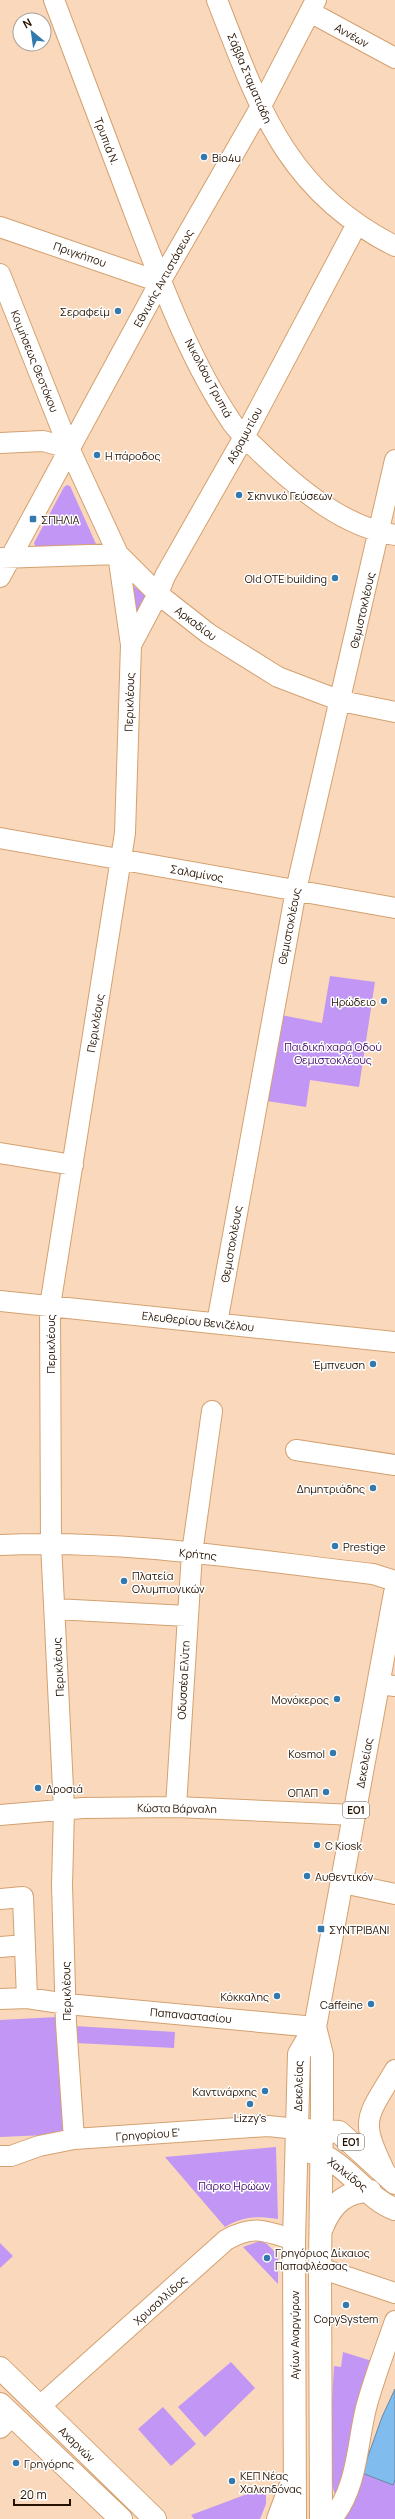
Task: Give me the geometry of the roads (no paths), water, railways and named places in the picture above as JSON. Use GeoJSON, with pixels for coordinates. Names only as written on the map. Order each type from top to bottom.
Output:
{"type":"FeatureCollection","features":[{"type":"Feature","properties":{"kind":"main road","name":"Δεκελείας"},"geometry":{"type":"LineString","coordinates":[[297,2150],[299,2054],[315,2027],[355,1815],[387,1685],[395,1593]]}},
{"type":"Feature","properties":{"kind":"main road","name":"Δεκελείας"},"geometry":{"type":"LineString","coordinates":[[315,2027],[322,2055],[321,2131]]}},
{"type":"Feature","properties":{"kind":"main road","name":"Χαλκίδος"},"geometry":{"type":"LineString","coordinates":[[297,2128],[338,2132],[391,2180]]}},
{"type":"Feature","properties":{"kind":"main road","name":"ΕΟ1"},"geometry":{"type":"LineString","coordinates":[[321,2131],[321,2153]]}},
{"type":"Feature","properties":{"kind":"main road","name":"Χαλκίδος"},"geometry":{"type":"LineString","coordinates":[[297,2150],[321,2153],[370,2192],[395,2209]]}},
{"type":"Feature","properties":{"kind":"main road","name":"Αγίων Αναργύρων"},"geometry":{"type":"LineString","coordinates":[[295,2519],[294,2240],[297,2150]]}},
{"type":"Feature","properties":{"kind":"main road"},"geometry":{"type":"LineString","coordinates":[[321,2153],[321,2519]]}},
{"type":"Feature","properties":{"kind":"main road"},"geometry":{"type":"LineString","coordinates":[[320,2233],[329,2211],[337,2202],[356,2191],[370,2192]]}},
{"type":"Feature","properties":{"kind":"main road","name":"Αχαρνών"},"geometry":{"type":"LineString","coordinates":[[0,2368],[155,2519]]}},
{"type":"Feature","properties":{"kind":"main road"},"geometry":{"type":"LineString","coordinates":[[4,2416],[114,2517]]}},
{"type":"Feature","properties":{"kind":"main road"},"geometry":{"type":"LineString","coordinates":[[278,2519],[295,2474]]}},
{"type":"Feature","properties":{"kind":"street","name":"Τρυπιά Ν."},"geometry":{"type":"LineString","coordinates":[[54,0],[160,282]]}},
{"type":"Feature","properties":{"kind":"street","name":"Σάββα Σταματιάδη"},"geometry":{"type":"LineString","coordinates":[[217,0],[260,108],[278,140],[309,183],[357,224],[395,246]]}},
{"type":"Feature","properties":{"kind":"street","name":"Εθνικής Αντιστάσεως"},"geometry":{"type":"LineString","coordinates":[[0,577],[6,558],[70,448],[160,282],[260,108],[313,6]]}},
{"type":"Feature","properties":{"kind":"street","name":"Αννέων"},"geometry":{"type":"LineString","coordinates":[[313,6],[395,58]]}},
{"type":"Feature","properties":{"kind":"street","name":"Αδραμυτίου"},"geometry":{"type":"LineString","coordinates":[[131,645],[166,576],[244,437],[357,224]]}},
{"type":"Feature","properties":{"kind":"street","name":"Πριγκήπου"},"geometry":{"type":"LineString","coordinates":[[0,226],[160,282]]}},
{"type":"Feature","properties":{"kind":"street","name":"Κοιμήσεως Θεοτόκου"},"geometry":{"type":"LineString","coordinates":[[0,274],[70,448]]}},
{"type":"Feature","properties":{"kind":"street","name":"Νικολάου Τρυπιά"},"geometry":{"type":"LineString","coordinates":[[160,282],[208,382],[234,425],[244,437],[310,495],[337,513],[388,533]]}},
{"type":"Feature","properties":{"kind":"street"},"geometry":{"type":"LineString","coordinates":[[0,443],[43,441],[70,448]]}},
{"type":"Feature","properties":{"kind":"street","name":"Αρκαδίου"},"geometry":{"type":"LineString","coordinates":[[70,448],[118,554],[158,594],[209,634],[278,676],[340,701],[395,712]]}},
{"type":"Feature","properties":{"kind":"street","name":"Θεμιστοκλέους"},"geometry":{"type":"LineString","coordinates":[[217,1323],[296,890],[340,701],[388,533],[395,460]]}},
{"type":"Feature","properties":{"kind":"street"},"geometry":{"type":"LineString","coordinates":[[6,558],[118,554]]}},
{"type":"Feature","properties":{"kind":"street","name":"Περικλέους"},"geometry":{"type":"LineString","coordinates":[[74,2139],[62,1885],[64,1809],[51,1543],[50,1306],[125,833],[131,645],[118,554]]}},
{"type":"Feature","properties":{"kind":"street","name":"Σαλαμίνος"},"geometry":{"type":"LineString","coordinates":[[0,838],[395,908]]}},
{"type":"Feature","properties":{"kind":"street"},"geometry":{"type":"LineString","coordinates":[[0,1154],[73,1165]]}},
{"type":"Feature","properties":{"kind":"street","name":"Ελευθερίου Βενιζέλου"},"geometry":{"type":"LineString","coordinates":[[0,1302],[395,1342]]}},
{"type":"Feature","properties":{"kind":"street","name":"Οδυσσέα Ελύτη"},"geometry":{"type":"LineString","coordinates":[[176,1807],[192,1553],[212,1410]]}},
{"type":"Feature","properties":{"kind":"street"},"geometry":{"type":"LineString","coordinates":[[296,1450],[395,1466]]}},
{"type":"Feature","properties":{"kind":"street","name":"Κρήτης"},"geometry":{"type":"LineString","coordinates":[[0,1545],[51,1543],[192,1553],[373,1574],[395,1581]]}},
{"type":"Feature","properties":{"kind":"street"},"geometry":{"type":"LineString","coordinates":[[55,1609],[187,1616]]}},
{"type":"Feature","properties":{"kind":"street","name":"Κώστα Βάρναλη"},"geometry":{"type":"LineString","coordinates":[[0,1815],[64,1809],[176,1807],[355,1815]]}},
{"type":"Feature","properties":{"kind":"street"},"geometry":{"type":"LineString","coordinates":[[343,1883],[395,1894]]}},
{"type":"Feature","properties":{"kind":"street"},"geometry":{"type":"LineString","coordinates":[[0,1899],[23,1896],[27,1998]]}},
{"type":"Feature","properties":{"kind":"street"},"geometry":{"type":"LineString","coordinates":[[0,1947],[25,1945]]}},
{"type":"Feature","properties":{"kind":"street","name":"Παπαναστασίου"},"geometry":{"type":"LineString","coordinates":[[0,1999],[27,1998],[67,2004],[315,2027]]}},
{"type":"Feature","properties":{"kind":"street"},"geometry":{"type":"LineString","coordinates":[[391,2180],[372,2145],[367,2127],[369,2114],[395,2070]]}},
{"type":"Feature","properties":{"kind":"street","name":"Γρηγορίου Ε'"},"geometry":{"type":"LineString","coordinates":[[0,2156],[11,2156],[39,2146],[74,2139],[268,2126],[297,2128]]}},
{"type":"Feature","properties":{"kind":"street","name":"Χρυσαλλίδος"},"geometry":{"type":"LineString","coordinates":[[39,2407],[226,2240],[241,2231],[259,2229],[294,2240]]}},
{"type":"Feature","properties":{"kind":"street"},"geometry":{"type":"LineString","coordinates":[[320,2268],[395,2293]]}},
{"type":"Feature","properties":{"kind":"street"},"geometry":{"type":"LineString","coordinates":[[331,2519],[340,2509],[349,2490],[367,2406],[395,2321]]}},
{"type":"Feature","properties":{"kind":"water"},"geometry":{"type":"Polygon","coordinates":[[[395,2389],[395,2480],[393,2485],[362,2473],[382,2417],[395,2389]]]}},
{"type":"Feature","properties":{"kind":"place","name":"Bio4u"},"geometry":{"type":"Point","coordinates":[204,157]}},
{"type":"Feature","properties":{"kind":"place","name":"Σεραφείμ"},"geometry":{"type":"Point","coordinates":[118,311]}},
{"type":"Feature","properties":{"kind":"place","name":"Η πάροδος"},"geometry":{"type":"Point","coordinates":[97,455]}},
{"type":"Feature","properties":{"kind":"place","name":"Σκηνικό Γεύσεων"},"geometry":{"type":"Point","coordinates":[239,495]}},
{"type":"Feature","properties":{"kind":"place","name":"ΣΠΗΛΙΑ"},"geometry":{"type":"Point","coordinates":[33,519]}},
{"type":"Feature","properties":{"kind":"place","name":"Old OTE building"},"geometry":{"type":"Point","coordinates":[335,578]}},
{"type":"Feature","properties":{"kind":"place","name":"Ηρώδειο"},"geometry":{"type":"Point","coordinates":[384,1001]}},
{"type":"Feature","properties":{"kind":"place","name":"Έμπνευση"},"geometry":{"type":"Point","coordinates":[373,1364]}},
{"type":"Feature","properties":{"kind":"place","name":"Δημητριάδης"},"geometry":{"type":"Point","coordinates":[373,1488]}},
{"type":"Feature","properties":{"kind":"place","name":"Prestige"},"geometry":{"type":"Point","coordinates":[335,1546]}},
{"type":"Feature","properties":{"kind":"place","name":"Πλατεία Ολυμπιονικών"},"geometry":{"type":"Point","coordinates":[124,1581]}},
{"type":"Feature","properties":{"kind":"place","name":"Μονόκερος"},"geometry":{"type":"Point","coordinates":[337,1699]}},
{"type":"Feature","properties":{"kind":"place","name":"Kosmol"},"geometry":{"type":"Point","coordinates":[333,1753]}},
{"type":"Feature","properties":{"kind":"place","name":"Δροσιά"},"geometry":{"type":"Point","coordinates":[38,1788]}},
{"type":"Feature","properties":{"kind":"place","name":"ΟΠΑΠ"},"geometry":{"type":"Point","coordinates":[326,1792]}},
{"type":"Feature","properties":{"kind":"place","name":"C Kiosk"},"geometry":{"type":"Point","coordinates":[317,1845]}},
{"type":"Feature","properties":{"kind":"place","name":"Αυθεντικόν"},"geometry":{"type":"Point","coordinates":[307,1876]}},
{"type":"Feature","properties":{"kind":"place","name":"ΣΥΝΤΡΙΒΑΝΙ"},"geometry":{"type":"Point","coordinates":[321,1929]}},
{"type":"Feature","properties":{"kind":"place","name":"Κόκκαλης"},"geometry":{"type":"Point","coordinates":[277,1996]}},
{"type":"Feature","properties":{"kind":"place","name":"Caffeine"},"geometry":{"type":"Point","coordinates":[371,2004]}},
{"type":"Feature","properties":{"kind":"place","name":"Καντινάρχης"},"geometry":{"type":"Point","coordinates":[265,2091]}},
{"type":"Feature","properties":{"kind":"place","name":"Lizzy's"},"geometry":{"type":"Point","coordinates":[250,2104]}},
{"type":"Feature","properties":{"kind":"place","name":"Γρηγόριος Δίκαιος Παπαφλέσσας"},"geometry":{"type":"Point","coordinates":[267,2258]}},
{"type":"Feature","properties":{"kind":"place","name":"CopySystem"},"geometry":{"type":"Point","coordinates":[346,2305]}},
{"type":"Feature","properties":{"kind":"place","name":"Γρηγόρης"},"geometry":{"type":"Point","coordinates":[16,2463]}},
{"type":"Feature","properties":{"kind":"place","name":"ΚΕΠ Νέας Χαλκηδόνας"},"geometry":{"type":"Point","coordinates":[232,2481]}},
{"type":"Feature","properties":{"kind":"park label","name":"Παιδική χαρά Οδού Θεμιστοκλέους"},"geometry":{"type":"Point","coordinates":[333,1052]}},
{"type":"Feature","properties":{"kind":"park label","name":"Πάρκο Ηρώων"},"geometry":{"type":"Point","coordinates":[234,2185]}}]}
